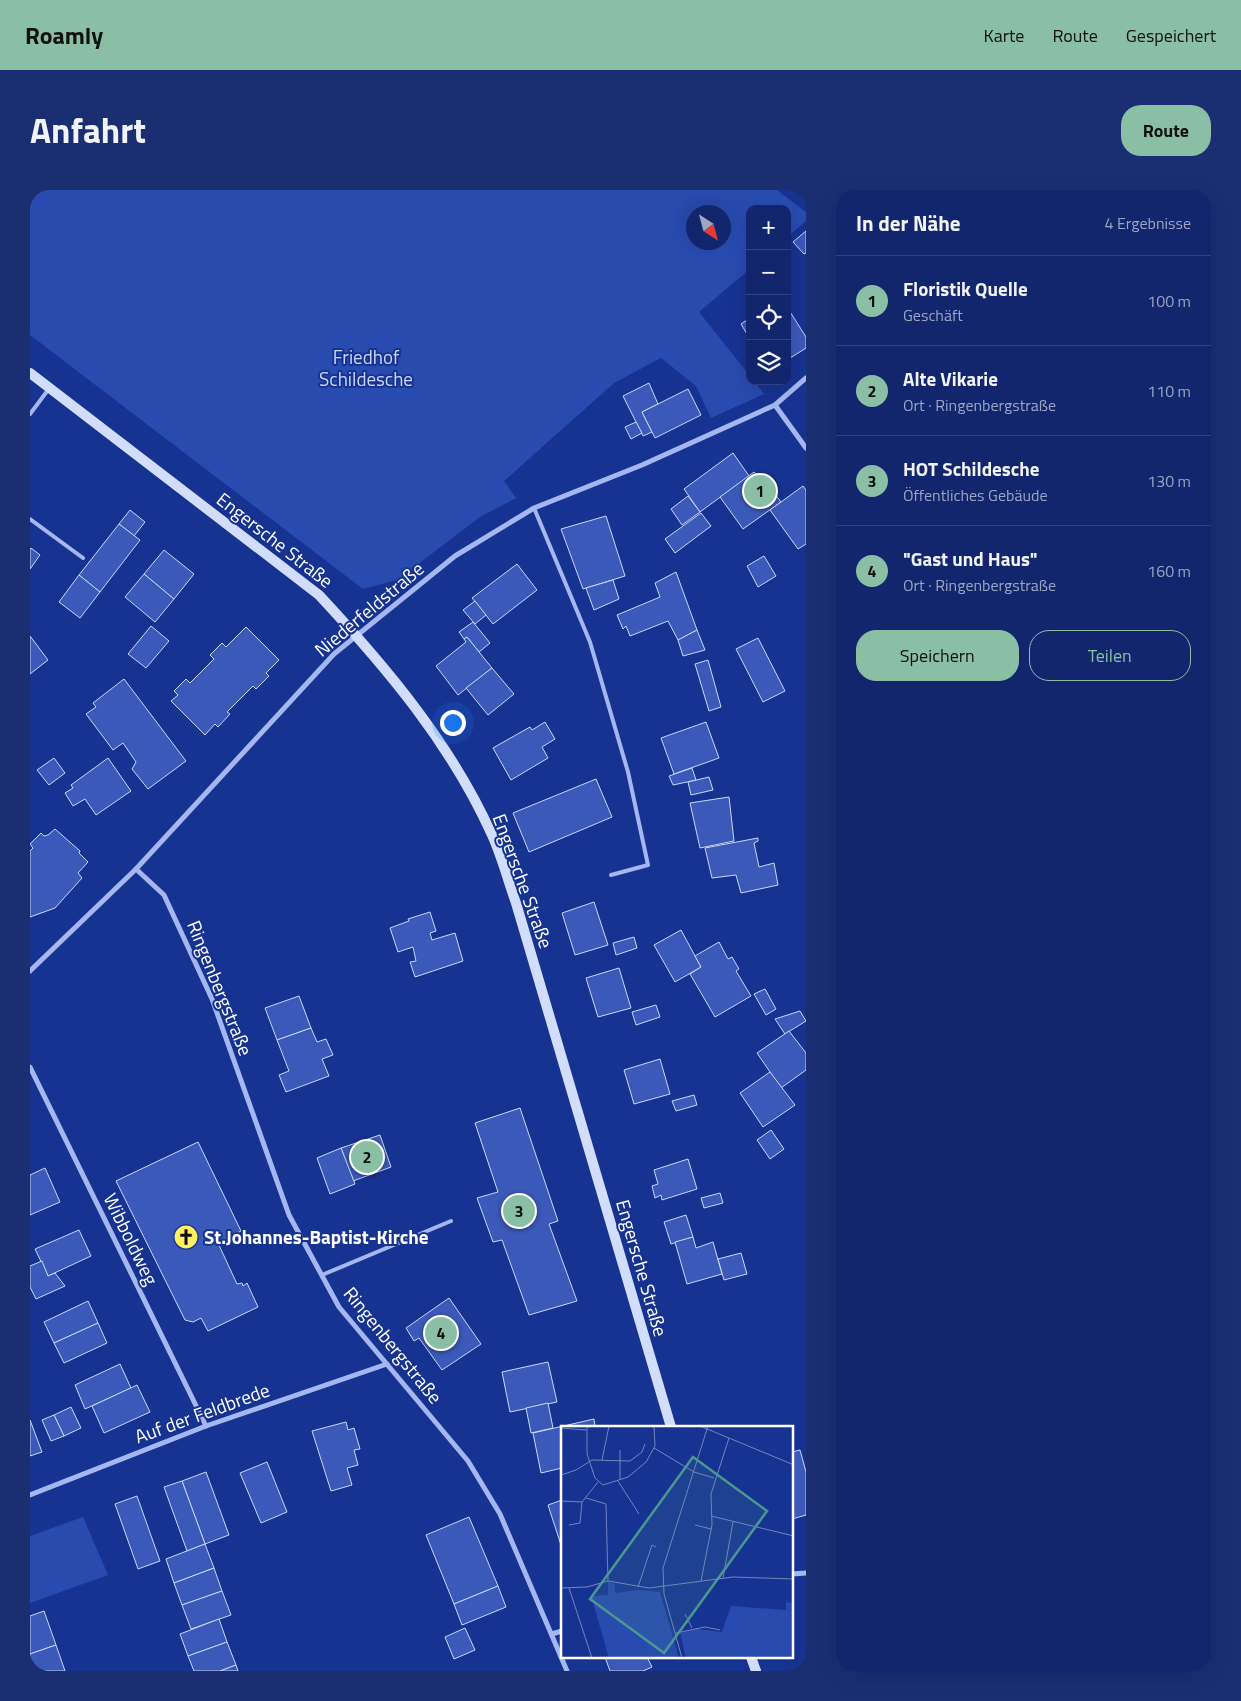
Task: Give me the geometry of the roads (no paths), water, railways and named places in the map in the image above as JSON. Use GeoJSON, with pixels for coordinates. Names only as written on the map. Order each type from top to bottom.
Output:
{"type":"FeatureCollection","features":[{"type":"Feature","properties":{"kind":"main road","name":"Engersche Straße"},"geometry":{"type":"LineString","coordinates":[[30,373],[319,595],[356,635],[425,719],[456,765],[493,836],[516,903],[670,1426]]}},
{"type":"Feature","properties":{"kind":"main road"},"geometry":{"type":"LineString","coordinates":[[751,1658],[756,1671]]}},
{"type":"Feature","properties":{"kind":"street","name":"Niederfeldstraße"},"geometry":{"type":"LineString","coordinates":[[30,971],[136,869],[334,654],[455,556],[534,508],[642,465],[775,405],[806,378]]}},
{"type":"Feature","properties":{"kind":"street"},"geometry":{"type":"LineString","coordinates":[[775,405],[806,448]]}},
{"type":"Feature","properties":{"kind":"street","name":"Ringenbergstraße"},"geometry":{"type":"LineString","coordinates":[[136,869],[164,894],[212,999],[289,1215],[339,1307],[468,1461],[500,1514],[561,1656]]}},
{"type":"Feature","properties":{"kind":"street","name":"Wibboldweg"},"geometry":{"type":"LineString","coordinates":[[30,1066],[206,1426]]}},
{"type":"Feature","properties":{"kind":"street","name":"Auf der Feldbrede"},"geometry":{"type":"LineString","coordinates":[[30,1495],[206,1426],[387,1364]]}},
{"type":"Feature","properties":{"kind":"street"},"geometry":{"type":"LineString","coordinates":[[552,1634],[561,1631]]}},
{"type":"Feature","properties":{"kind":"street","name":"Ringenbergstraße"},"geometry":{"type":"LineString","coordinates":[[562,1658],[567,1671]]}},
{"type":"Feature","properties":{"kind":"lane"},"geometry":{"type":"LineString","coordinates":[[30,414],[50,388]]}},
{"type":"Feature","properties":{"kind":"lane"},"geometry":{"type":"LineString","coordinates":[[534,508],[590,642],[628,772],[648,865],[611,875]]}},
{"type":"Feature","properties":{"kind":"lane"},"geometry":{"type":"LineString","coordinates":[[30,519],[83,558]]}},
{"type":"Feature","properties":{"kind":"lane"},"geometry":{"type":"LineString","coordinates":[[322,1275],[451,1221]]}},
{"type":"Feature","properties":{"kind":"place","name":"Floristik Quelle"},"geometry":{"type":"Point","coordinates":[760,491]}},
{"type":"Feature","properties":{"kind":"place","name":"Alte Vikarie"},"geometry":{"type":"Point","coordinates":[367,1157]}},
{"type":"Feature","properties":{"kind":"place","name":"HOT Schildesche"},"geometry":{"type":"Point","coordinates":[519,1211]}},
{"type":"Feature","properties":{"kind":"place","name":"St.Johannes-Baptist-Kirche"},"geometry":{"type":"Point","coordinates":[186,1237]}},
{"type":"Feature","properties":{"kind":"place","name":"\"Gast und Haus\""},"geometry":{"type":"Point","coordinates":[441,1333]}},
{"type":"Feature","properties":{"kind":"park label","name":"Friedhof Schildesche"},"geometry":{"type":"Point","coordinates":[366,368]}}]}
